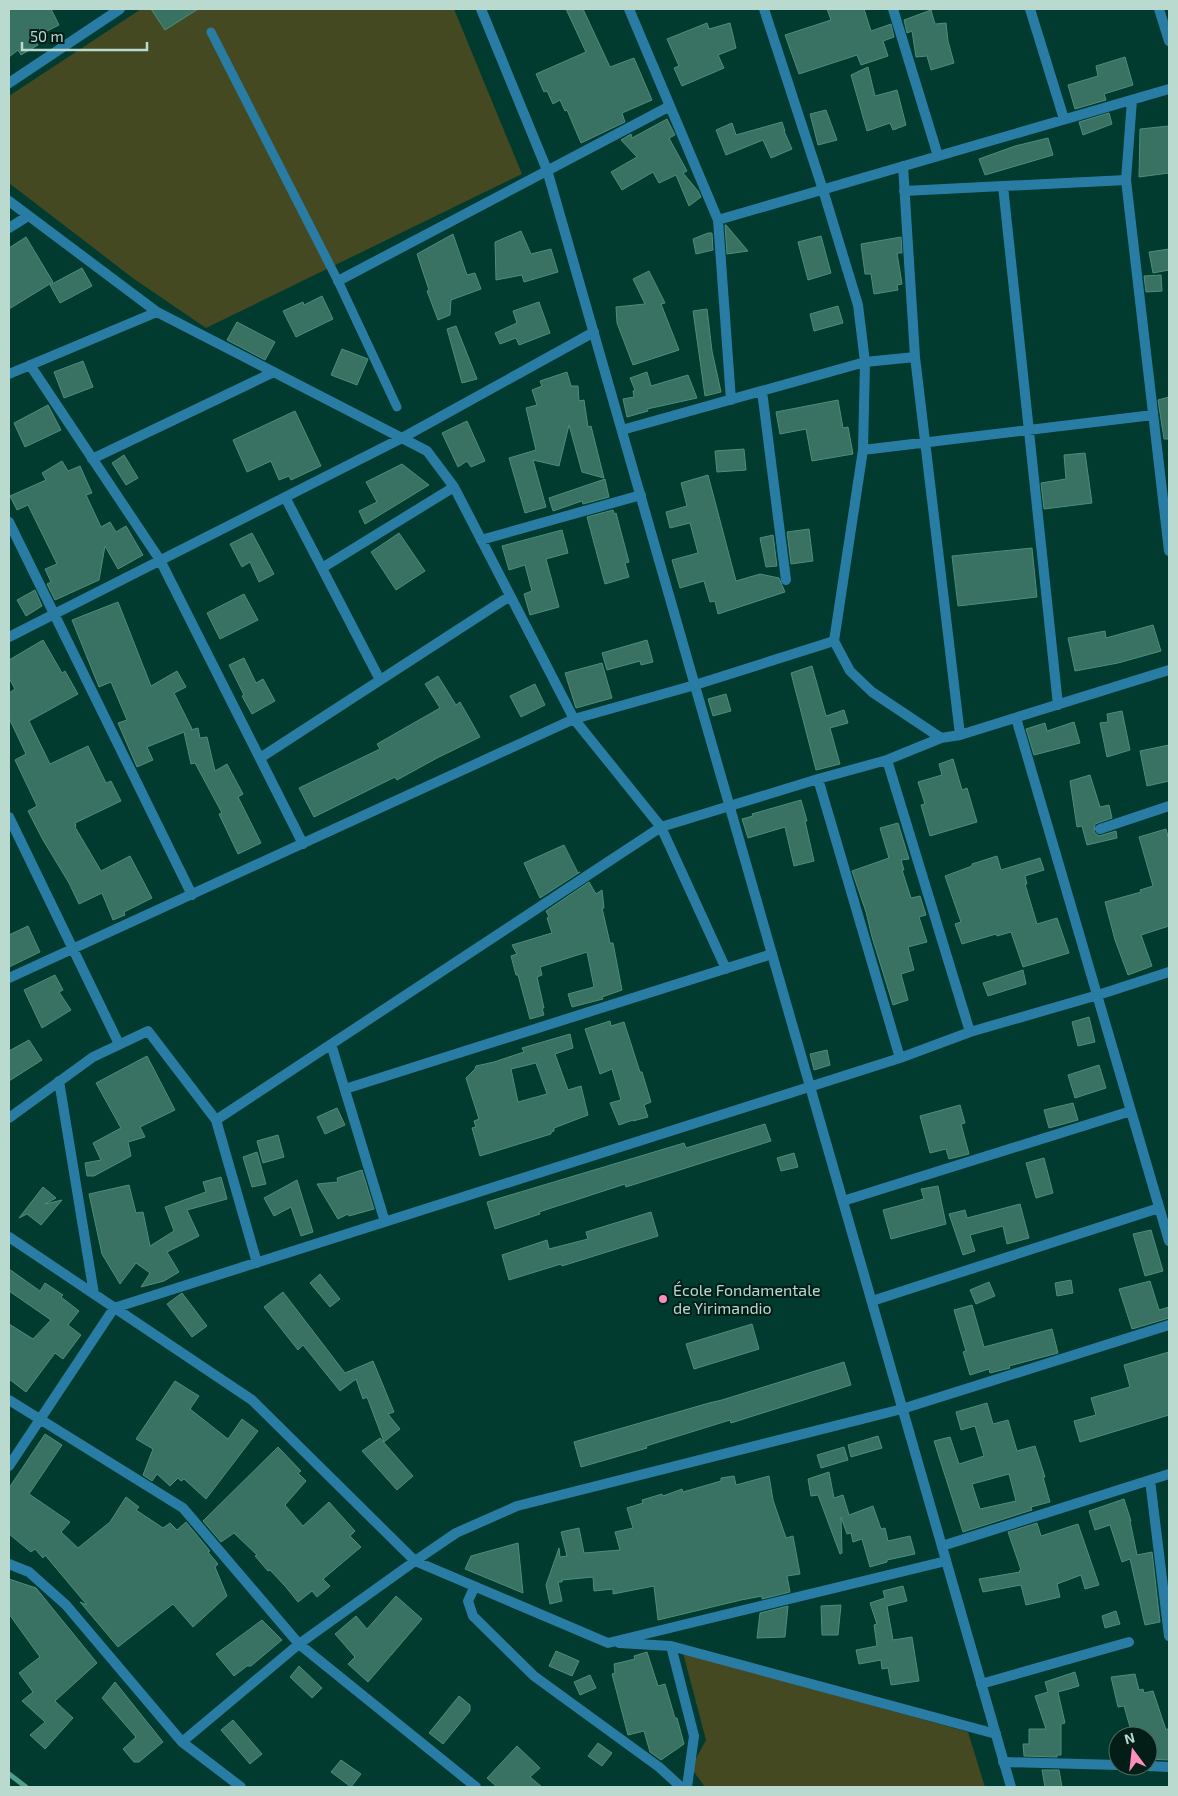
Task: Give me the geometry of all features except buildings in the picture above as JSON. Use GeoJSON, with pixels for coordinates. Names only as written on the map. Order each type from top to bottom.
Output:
{"type":"FeatureCollection","features":[{"type":"Feature","properties":{"kind":"street"},"geometry":{"type":"LineString","coordinates":[[9,83],[120,9]]}},
{"type":"Feature","properties":{"kind":"street"},"geometry":{"type":"LineString","coordinates":[[481,9],[546,170],[1011,1787]]}},
{"type":"Feature","properties":{"kind":"street"},"geometry":{"type":"LineString","coordinates":[[629,9],[718,220],[731,400]]}},
{"type":"Feature","properties":{"kind":"street"},"geometry":{"type":"LineString","coordinates":[[764,9],[823,190],[858,306],[865,362],[863,450],[834,641],[850,671],[872,692],[941,738]]}},
{"type":"Feature","properties":{"kind":"street"},"geometry":{"type":"LineString","coordinates":[[893,9],[938,156]]}},
{"type":"Feature","properties":{"kind":"street"},"geometry":{"type":"LineString","coordinates":[[1030,9],[1064,119]]}},
{"type":"Feature","properties":{"kind":"street"},"geometry":{"type":"LineString","coordinates":[[1159,9],[1169,41]]}},
{"type":"Feature","properties":{"kind":"street"},"geometry":{"type":"LineString","coordinates":[[718,220],[1169,89]]}},
{"type":"Feature","properties":{"kind":"street"},"geometry":{"type":"LineString","coordinates":[[1132,100],[1126,180],[1168,525],[1169,551]]}},
{"type":"Feature","properties":{"kind":"street"},"geometry":{"type":"LineString","coordinates":[[338,280],[670,106]]}},
{"type":"Feature","properties":{"kind":"street"},"geometry":{"type":"LineString","coordinates":[[903,166],[915,357],[960,735]]}},
{"type":"Feature","properties":{"kind":"street"},"geometry":{"type":"LineString","coordinates":[[904,191],[1126,180]]}},
{"type":"Feature","properties":{"kind":"street"},"geometry":{"type":"LineString","coordinates":[[1003,186],[1058,705]]}},
{"type":"Feature","properties":{"kind":"street"},"geometry":{"type":"LineString","coordinates":[[9,201],[157,312],[427,452],[454,487],[574,719],[661,827],[726,969]]}},
{"type":"Feature","properties":{"kind":"street"},"geometry":{"type":"LineString","coordinates":[[9,228],[28,216]]}},
{"type":"Feature","properties":{"kind":"street"},"geometry":{"type":"LineString","coordinates":[[9,374],[157,312]]}},
{"type":"Feature","properties":{"kind":"street"},"geometry":{"type":"LineString","coordinates":[[9,636],[402,438],[594,332]]}},
{"type":"Feature","properties":{"kind":"street"},"geometry":{"type":"LineString","coordinates":[[622,430],[865,362],[915,357]]}},
{"type":"Feature","properties":{"kind":"street"},"geometry":{"type":"LineString","coordinates":[[30,365],[160,560],[302,844]]}},
{"type":"Feature","properties":{"kind":"street"},"geometry":{"type":"LineString","coordinates":[[92,459],[274,372]]}},
{"type":"Feature","properties":{"kind":"street"},"geometry":{"type":"LineString","coordinates":[[762,391],[786,580]]}},
{"type":"Feature","properties":{"kind":"street"},"geometry":{"type":"LineString","coordinates":[[863,450],[1154,415]]}},
{"type":"Feature","properties":{"kind":"street"},"geometry":{"type":"LineString","coordinates":[[322,568],[454,487]]}},
{"type":"Feature","properties":{"kind":"street"},"geometry":{"type":"LineString","coordinates":[[481,540],[641,496]]}},
{"type":"Feature","properties":{"kind":"street"},"geometry":{"type":"LineString","coordinates":[[285,497],[380,680]]}},
{"type":"Feature","properties":{"kind":"street"},"geometry":{"type":"LineString","coordinates":[[9,522],[192,895]]}},
{"type":"Feature","properties":{"kind":"street"},"geometry":{"type":"LineString","coordinates":[[260,758],[510,596]]}},
{"type":"Feature","properties":{"kind":"street"},"geometry":{"type":"LineString","coordinates":[[9,978],[574,719],[695,685],[834,641]]}},
{"type":"Feature","properties":{"kind":"street"},"geometry":{"type":"LineString","coordinates":[[216,1120],[661,827],[887,760],[941,738],[960,735],[1169,670]]}},
{"type":"Feature","properties":{"kind":"street"},"geometry":{"type":"LineString","coordinates":[[1016,718],[1169,1241]]}},
{"type":"Feature","properties":{"kind":"street"},"geometry":{"type":"LineString","coordinates":[[887,760],[970,1032]]}},
{"type":"Feature","properties":{"kind":"street"},"geometry":{"type":"LineString","coordinates":[[818,779],[900,1058]]}},
{"type":"Feature","properties":{"kind":"street"},"geometry":{"type":"LineString","coordinates":[[1100,829],[1169,806]]}},
{"type":"Feature","properties":{"kind":"street"},"geometry":{"type":"LineString","coordinates":[[9,817],[119,1044]]}},
{"type":"Feature","properties":{"kind":"street"},"geometry":{"type":"LineString","coordinates":[[345,1089],[772,954]]}},
{"type":"Feature","properties":{"kind":"street"},"geometry":{"type":"LineString","coordinates":[[9,1466],[114,1308],[900,1058],[970,1032],[1098,995],[1169,972]]}},
{"type":"Feature","properties":{"kind":"street"},"geometry":{"type":"LineString","coordinates":[[9,1118],[92,1057],[148,1031],[216,1120],[257,1263]]}},
{"type":"Feature","properties":{"kind":"street"},"geometry":{"type":"LineString","coordinates":[[331,1044],[385,1222]]}},
{"type":"Feature","properties":{"kind":"street"},"geometry":{"type":"LineString","coordinates":[[59,1082],[94,1294]]}},
{"type":"Feature","properties":{"kind":"street"},"geometry":{"type":"LineString","coordinates":[[843,1201],[1131,1111]]}},
{"type":"Feature","properties":{"kind":"street"},"geometry":{"type":"LineString","coordinates":[[872,1301],[1159,1208]]}},
{"type":"Feature","properties":{"kind":"street"},"geometry":{"type":"LineString","coordinates":[[9,1237],[252,1400],[415,1561],[474,1588],[608,1643],[670,1646],[996,1734]]}},
{"type":"Feature","properties":{"kind":"street"},"geometry":{"type":"LineString","coordinates":[[182,1742],[299,1644],[415,1561],[456,1533],[517,1506],[902,1409],[1169,1325]]}},
{"type":"Feature","properties":{"kind":"street"},"geometry":{"type":"LineString","coordinates":[[9,1400],[183,1508],[299,1644],[476,1787]]}},
{"type":"Feature","properties":{"kind":"street"},"geometry":{"type":"LineString","coordinates":[[942,1546],[1169,1474]]}},
{"type":"Feature","properties":{"kind":"street"},"geometry":{"type":"LineString","coordinates":[[1150,1480],[1169,1636]]}},
{"type":"Feature","properties":{"kind":"street"},"geometry":{"type":"LineString","coordinates":[[608,1643],[946,1561]]}},
{"type":"Feature","properties":{"kind":"street"},"geometry":{"type":"LineString","coordinates":[[9,1564],[29,1572],[66,1605],[182,1742],[241,1787]]}},
{"type":"Feature","properties":{"kind":"street"},"geometry":{"type":"LineString","coordinates":[[474,1588],[468,1601],[473,1616],[534,1676],[659,1767],[681,1787]]}},
{"type":"Feature","properties":{"kind":"street"},"geometry":{"type":"LineString","coordinates":[[981,1684],[1129,1642]]}},
{"type":"Feature","properties":{"kind":"street"},"geometry":{"type":"LineString","coordinates":[[670,1646],[694,1736],[687,1787]]}},
{"type":"Feature","properties":{"kind":"street"},"geometry":{"type":"LineString","coordinates":[[1003,1762],[1108,1765]]}},
{"type":"Feature","properties":{"kind":"lane"},"geometry":{"type":"LineString","coordinates":[[211,32],[338,280],[397,407]]}},
{"type":"Feature","properties":{"kind":"green space"},"geometry":{"type":"Polygon","coordinates":[[[141,9],[454,9],[522,174],[206,328],[134,279],[9,183],[9,96],[141,9]]]}},
{"type":"Feature","properties":{"kind":"green space"},"geometry":{"type":"Polygon","coordinates":[[[683,1653],[968,1732],[985,1787],[705,1787],[691,1768],[706,1740],[683,1653]]]}},
{"type":"Feature","properties":{"kind":"waterway"},"geometry":{"type":"LineString","coordinates":[[9,1774],[26,1787]]}},
{"type":"Feature","properties":{"kind":"place","name":"École Fondamentale de Yirimandio"},"geometry":{"type":"Point","coordinates":[663,1299]}}]}
